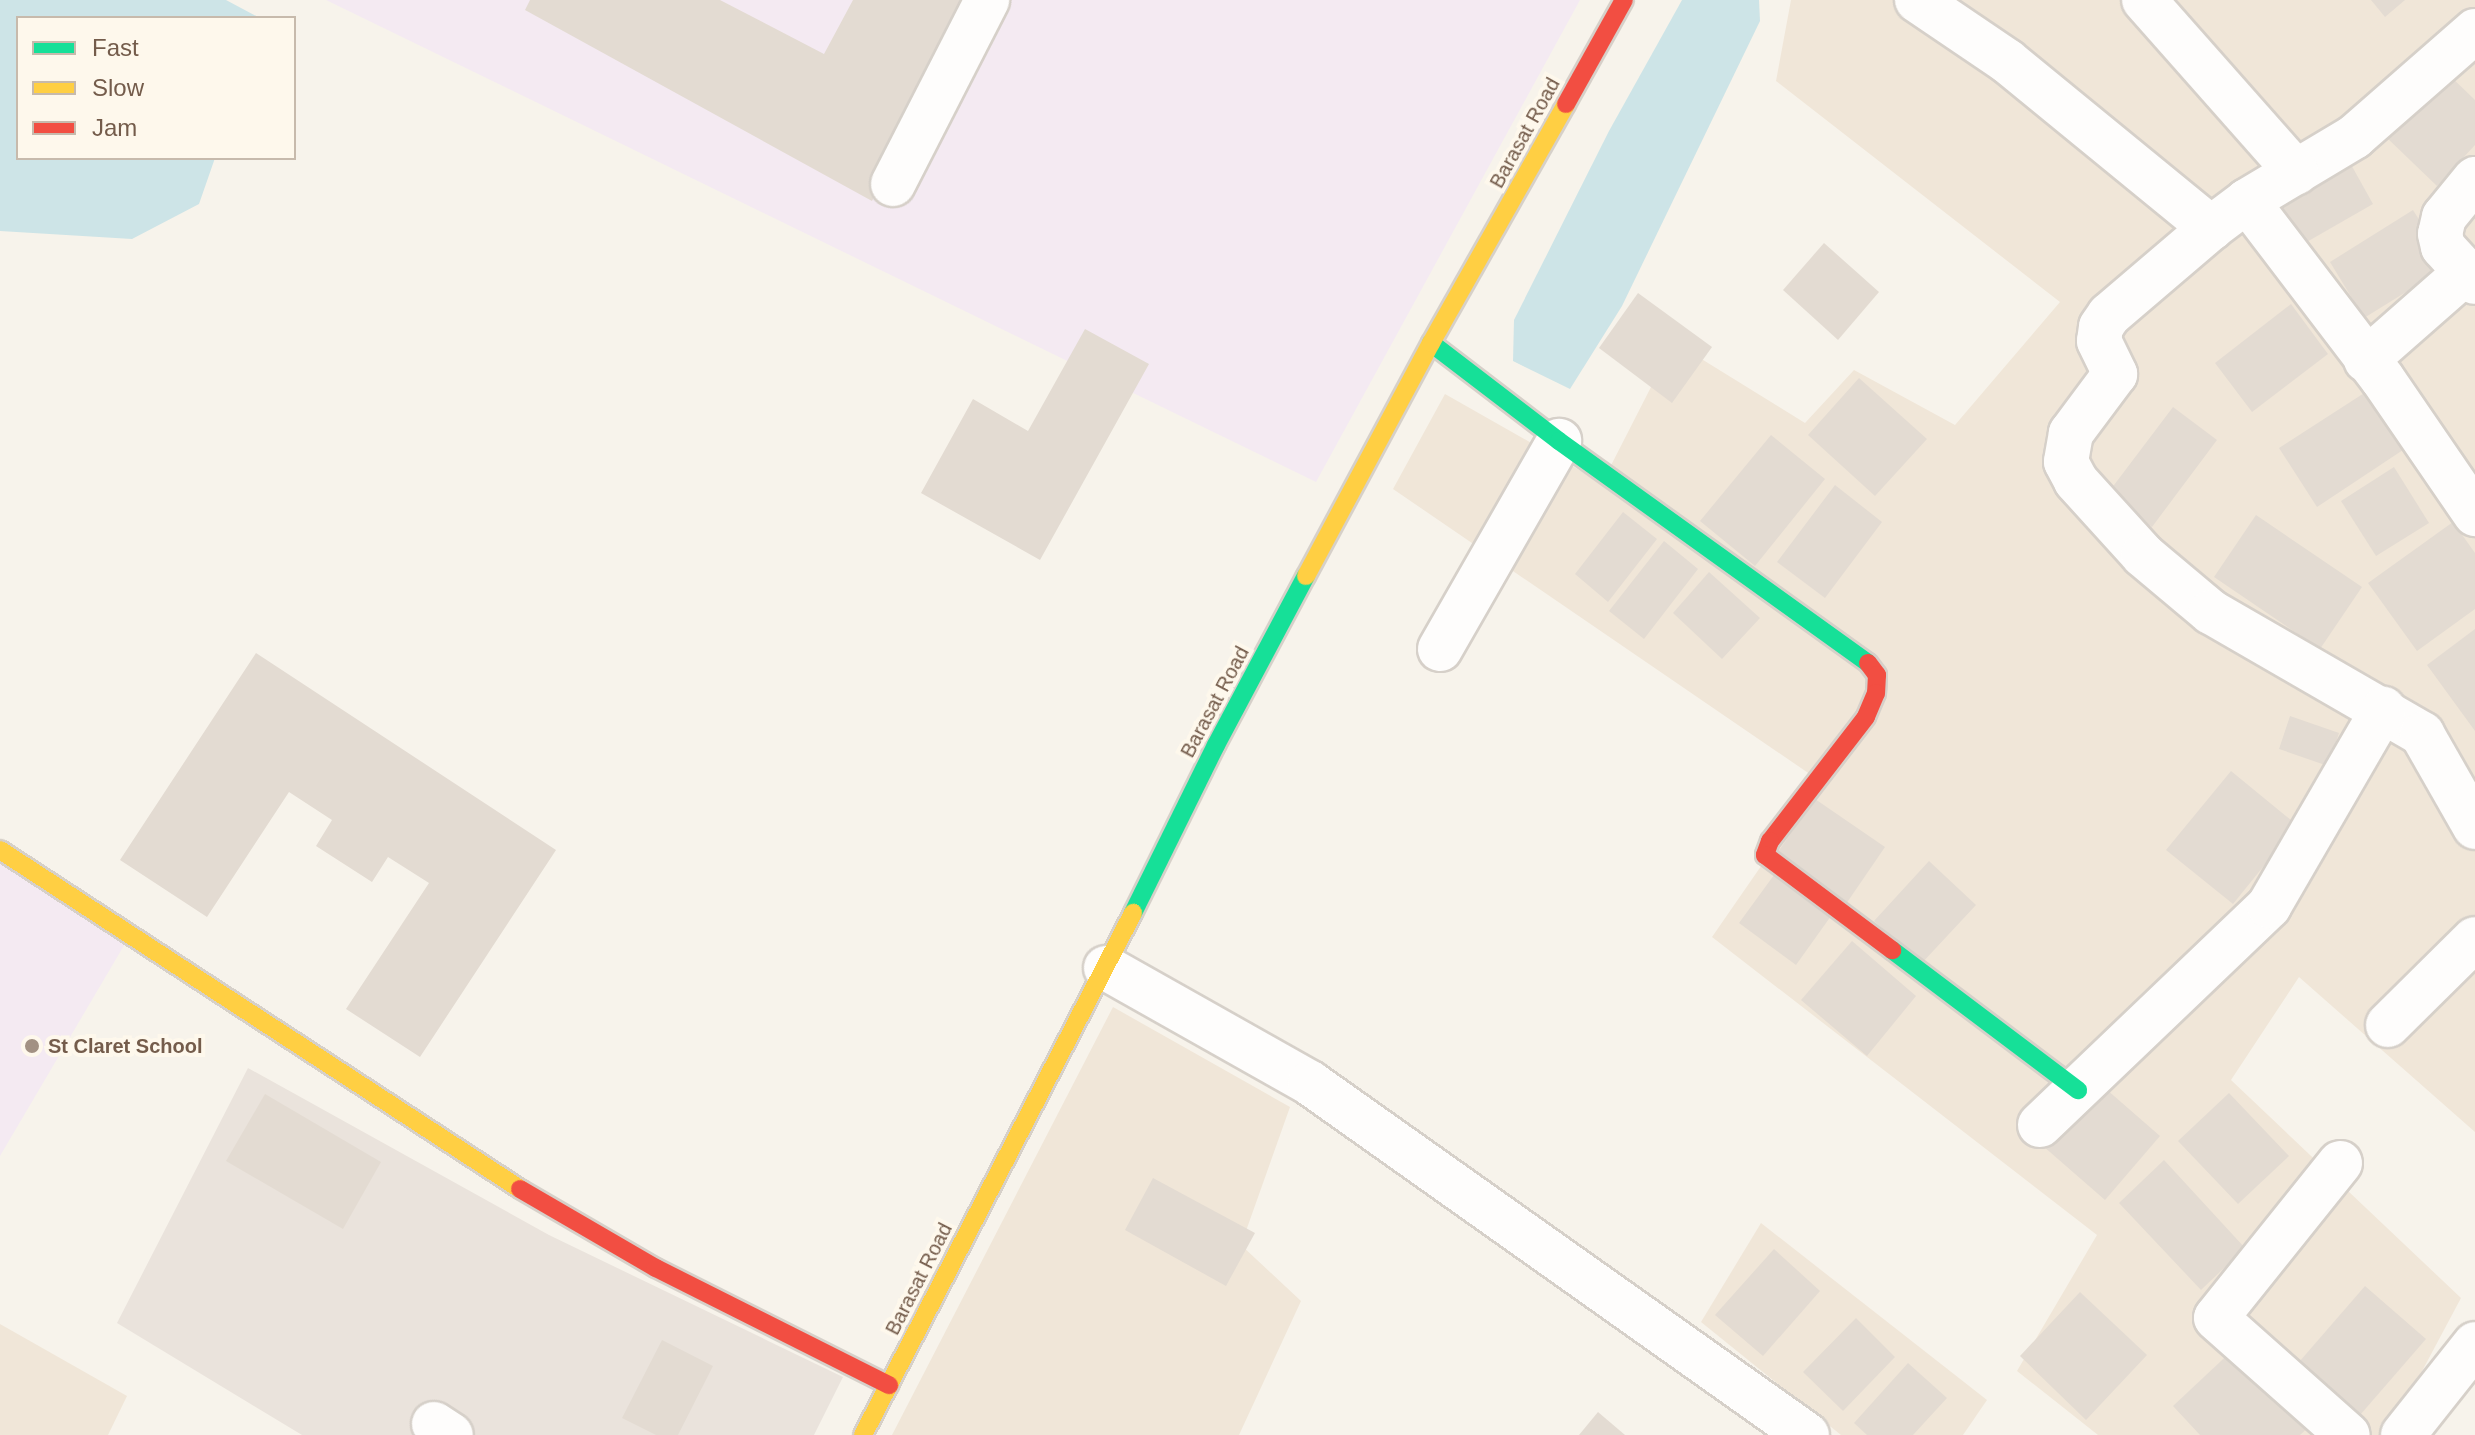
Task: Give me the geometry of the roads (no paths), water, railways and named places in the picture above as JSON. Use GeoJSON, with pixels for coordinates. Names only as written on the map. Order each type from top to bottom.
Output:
{"type":"FeatureCollection","features":[{"type":"Feature","properties":{"kind":"street"},"geometry":{"type":"LineString","coordinates":[[893,184],[987,0]]}},
{"type":"Feature","properties":{"kind":"street","name":"Barasat Road"},"geometry":{"type":"LineString","coordinates":[[863,1435],[1106,968],[1216,745],[1431,343],[1624,0]]}},
{"type":"Feature","properties":{"kind":"street"},"geometry":{"type":"LineString","coordinates":[[1917,0],[2007,61],[2211,228]]}},
{"type":"Feature","properties":{"kind":"street"},"geometry":{"type":"LineString","coordinates":[[2144,0],[2296,172]]}},
{"type":"Feature","properties":{"kind":"street"},"geometry":{"type":"LineString","coordinates":[[2475,31],[2373,123],[2247,201],[2109,315],[2101,327],[2099,341],[2115,374],[2071,433],[2066,462],[2076,481],[2143,555],[2211,612],[2422,734],[2475,827]]}},
{"type":"Feature","properties":{"kind":"street"},"geometry":{"type":"LineString","coordinates":[[2366,360],[2471,277],[2443,247],[2440,234],[2444,217],[2475,179]]}},
{"type":"Feature","properties":{"kind":"street"},"geometry":{"type":"LineString","coordinates":[[2247,201],[2366,360],[2475,514]]}},
{"type":"Feature","properties":{"kind":"street"},"geometry":{"type":"LineString","coordinates":[[1431,343],[1559,441],[1868,663],[1877,675],[1876,693],[1866,717],[1770,841],[1765,855],[2078,1090]]}},
{"type":"Feature","properties":{"kind":"street"},"geometry":{"type":"LineString","coordinates":[[1440,649],[1559,441]]}},
{"type":"Feature","properties":{"kind":"street"},"geometry":{"type":"LineString","coordinates":[[2040,1125],[2269,906],[2383,709]]}},
{"type":"Feature","properties":{"kind":"street"},"geometry":{"type":"LineString","coordinates":[[0,850],[483,1168],[656,1268],[889,1385]]}},
{"type":"Feature","properties":{"kind":"street"},"geometry":{"type":"LineString","coordinates":[[2388,1025],[2475,939]]}},
{"type":"Feature","properties":{"kind":"street"},"geometry":{"type":"LineString","coordinates":[[1106,968],[1310,1083],[1807,1435]]}},
{"type":"Feature","properties":{"kind":"street"},"geometry":{"type":"LineString","coordinates":[[2340,1163],[2216,1318],[2348,1435]]}},
{"type":"Feature","properties":{"kind":"street"},"geometry":{"type":"LineString","coordinates":[[2403,1435],[2475,1344]]}},
{"type":"Feature","properties":{"kind":"water"},"geometry":{"type":"Polygon","coordinates":[[[0,0],[226,0],[256,16],[16,16],[16,160],[214,160],[199,204],[132,239],[0,231],[0,0]]]}},
{"type":"Feature","properties":{"kind":"water"},"geometry":{"type":"Polygon","coordinates":[[[1682,0],[1759,0],[1760,21],[1622,306],[1570,389],[1513,361],[1514,320],[1609,131],[1682,0]]]}},
{"type":"Feature","properties":{"kind":"place","name":"St Claret School"},"geometry":{"type":"Point","coordinates":[32,1046]}}]}
